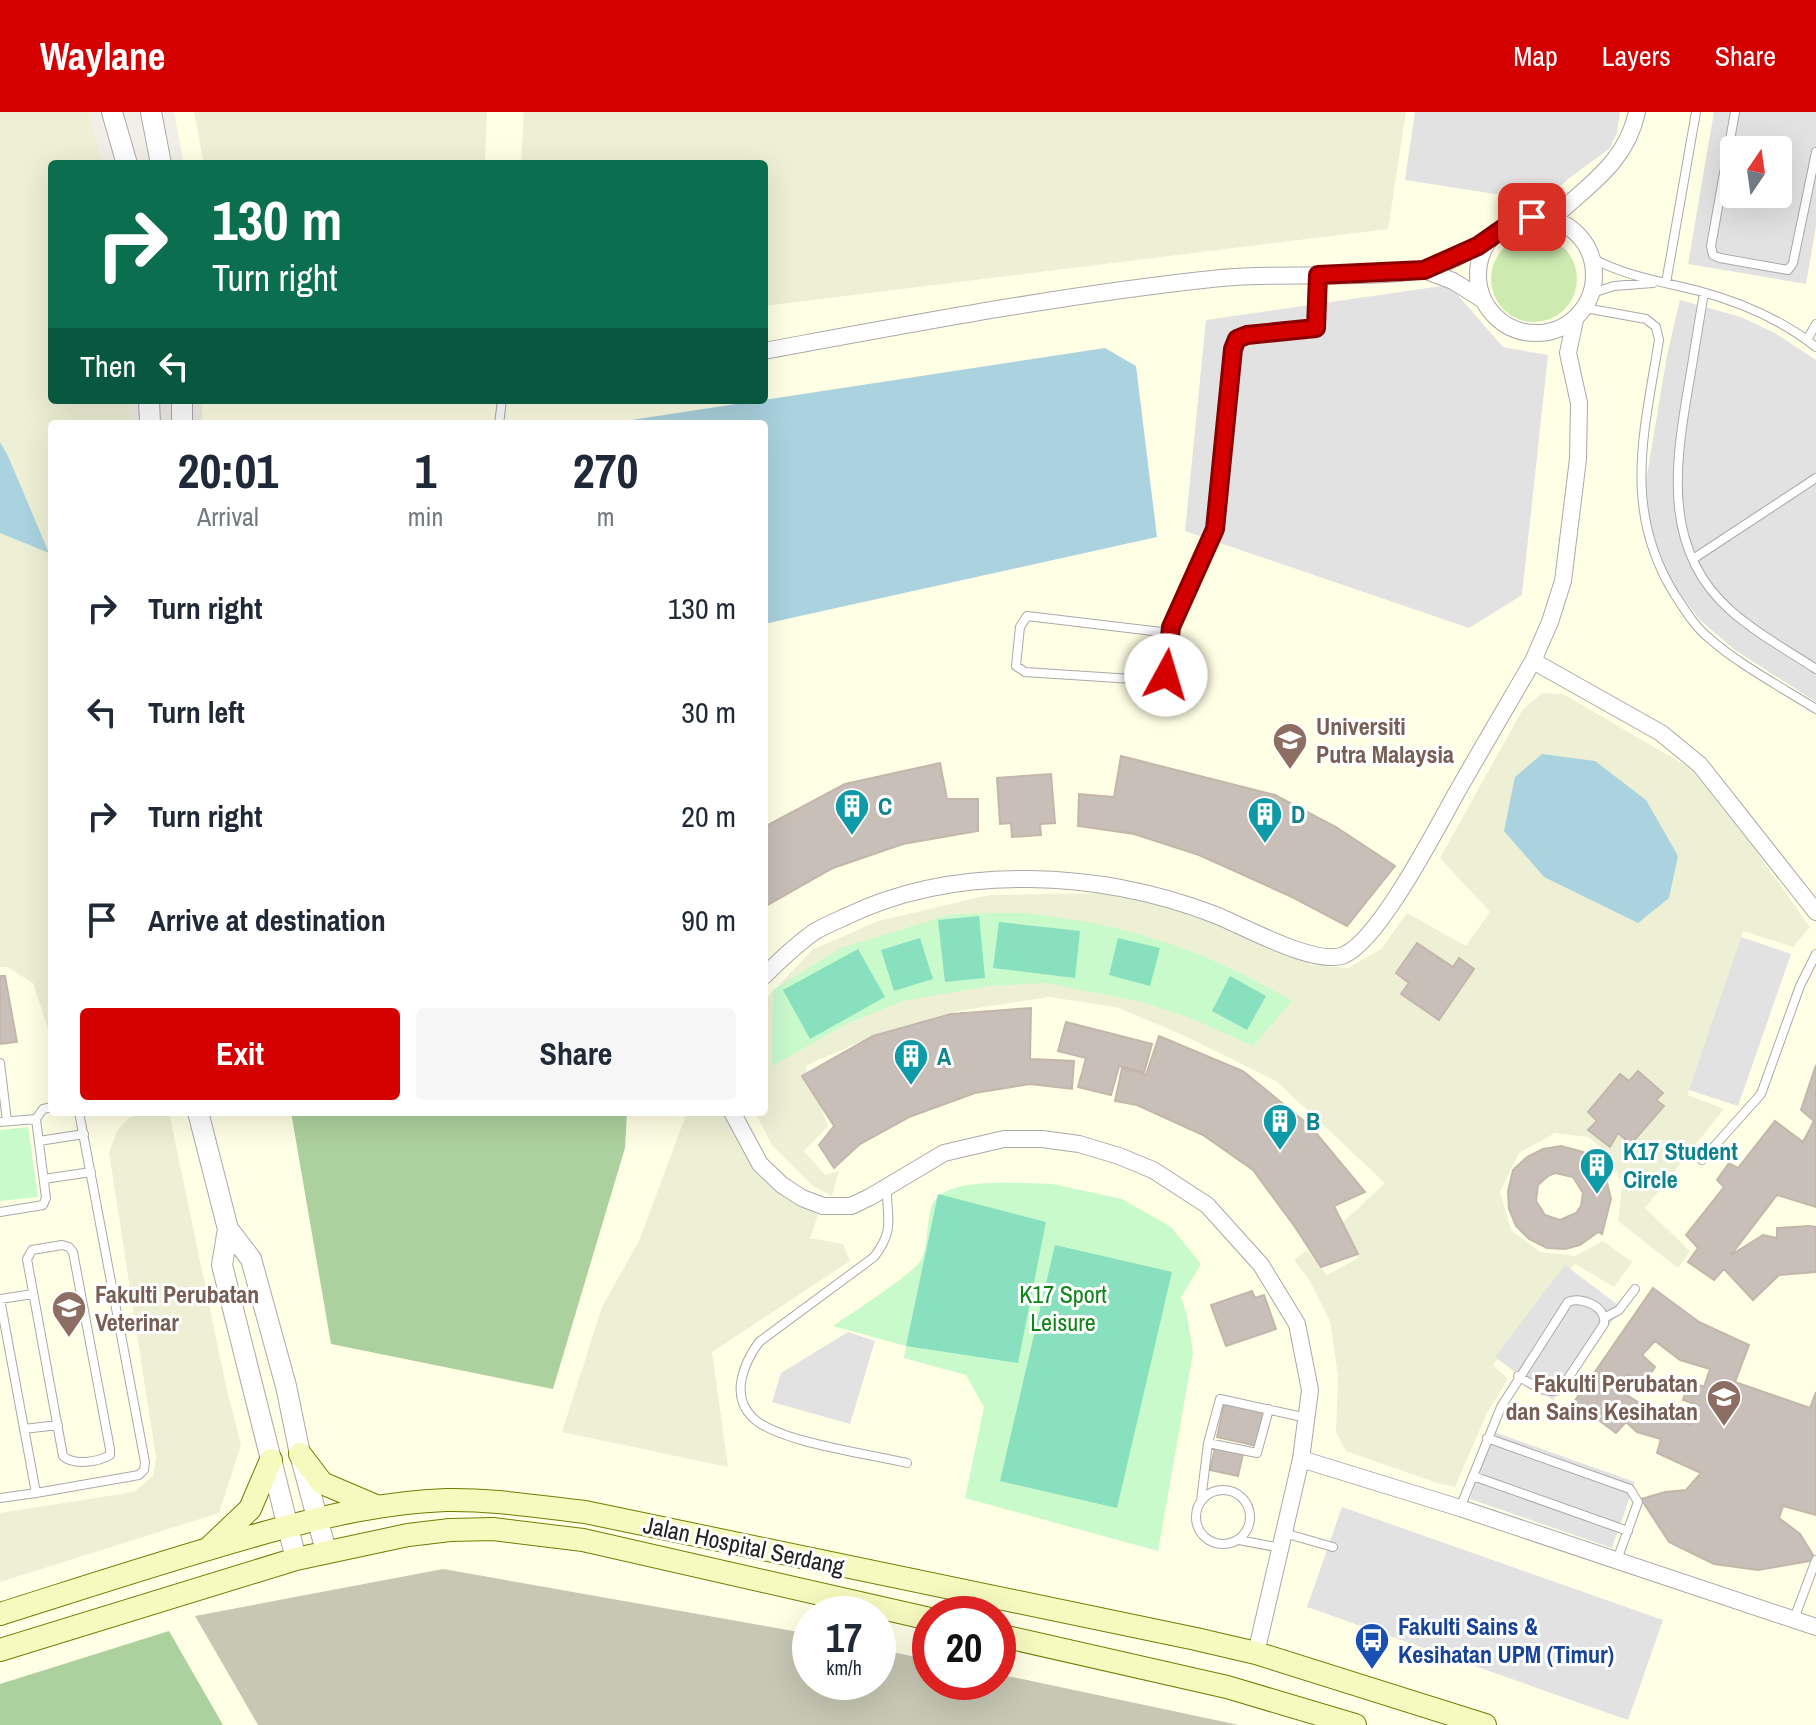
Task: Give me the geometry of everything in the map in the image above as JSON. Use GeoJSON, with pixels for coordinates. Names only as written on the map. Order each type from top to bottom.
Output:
{"type":"FeatureCollection","features":[{"type":"Feature","properties":{"kind":"main road"},"geometry":{"type":"LineString","coordinates":[[300,1454],[322,1483],[379,1507]]}},
{"type":"Feature","properties":{"kind":"main road"},"geometry":{"type":"LineString","coordinates":[[210,1547],[250,1509],[271,1460]]}},
{"type":"Feature","properties":{"kind":"main road","name":"Jalan Hospital Serdang"},"geometry":{"type":"LineString","coordinates":[[0,1614],[210,1547],[317,1518],[379,1507],[448,1500],[479,1501],[585,1512],[1256,1653],[1485,1725]]}},
{"type":"Feature","properties":{"kind":"main road","name":"Jalan Hospital Serdang"},"geometry":{"type":"LineString","coordinates":[[0,1650],[326,1551],[408,1535],[493,1529],[583,1540],[912,1615]]}},
{"type":"Feature","properties":{"kind":"main road"},"geometry":{"type":"LineString","coordinates":[[1016,1639],[1227,1687],[1355,1725]]}},
{"type":"Feature","properties":{"kind":"street"},"geometry":{"type":"LineString","coordinates":[[112,112],[126,160]]}},
{"type":"Feature","properties":{"kind":"street"},"geometry":{"type":"LineString","coordinates":[[151,112],[160,160]]}},
{"type":"Feature","properties":{"kind":"street"},"geometry":{"type":"LineString","coordinates":[[1552,219],[1612,166],[1633,131],[1637,112]]}},
{"type":"Feature","properties":{"kind":"street"},"geometry":{"type":"LineString","coordinates":[[1569,227],[1575,197]]}},
{"type":"Feature","properties":{"kind":"street"},"geometry":{"type":"LineString","coordinates":[[768,350],[949,317],[1134,288],[1226,278],[1424,270],[1478,246],[1497,231],[1523,219],[1552,219],[1569,227],[1583,240],[1592,258],[1595,277],[1568,353],[1579,403],[1578,459],[1563,581],[1550,622],[1533,661],[1406,882],[1362,940],[1343,955],[1316,956],[1211,913],[1150,895],[1012,877],[909,891],[861,909],[816,931],[785,954],[768,972]]}},
{"type":"Feature","properties":{"kind":"street"},"geometry":{"type":"LineString","coordinates":[[1497,231],[1485,246],[1478,265],[1478,283],[1483,300],[1493,315],[1525,333],[1543,333],[1561,328],[1584,307]]}},
{"type":"Feature","properties":{"kind":"street"},"geometry":{"type":"LineString","coordinates":[[1424,270],[1453,281],[1483,300]]}},
{"type":"Feature","properties":{"kind":"street"},"geometry":{"type":"LineString","coordinates":[[1543,333],[1568,353]]}},
{"type":"Feature","properties":{"kind":"street"},"geometry":{"type":"LineString","coordinates":[[1533,661],[1661,733],[1700,765],[1816,912]]}},
{"type":"Feature","properties":{"kind":"street"},"geometry":{"type":"LineString","coordinates":[[199,1116],[228,1229],[251,1259],[326,1551]]}},
{"type":"Feature","properties":{"kind":"street"},"geometry":{"type":"LineString","coordinates":[[734,1116],[760,1164],[782,1185],[802,1198],[823,1206],[851,1206],[944,1153],[1004,1139],[1042,1139],[1079,1144],[1119,1156],[1153,1170],[1207,1205],[1268,1277],[1297,1324],[1310,1390],[1301,1459],[1256,1653]]}},
{"type":"Feature","properties":{"kind":"street"},"geometry":{"type":"LineString","coordinates":[[228,1229],[222,1265],[296,1559]]}},
{"type":"Feature","properties":{"kind":"street"},"geometry":{"type":"LineString","coordinates":[[1301,1459],[1460,1508],[1816,1627]]}},
{"type":"Feature","properties":{"kind":"lane"},"geometry":{"type":"LineString","coordinates":[[1666,283],[1696,112]]}},
{"type":"Feature","properties":{"kind":"lane"},"geometry":{"type":"LineString","coordinates":[[1735,112],[1711,246],[1713,255],[1788,270],[1793,263],[1816,152]]}},
{"type":"Feature","properties":{"kind":"lane"},"geometry":{"type":"LineString","coordinates":[[1592,258],[1767,316],[1816,347]]}},
{"type":"Feature","properties":{"kind":"lane"},"geometry":{"type":"LineString","coordinates":[[1170,633],[1027,616],[1020,627],[1016,666],[1025,672],[1163,681],[1170,633],[1215,529],[1233,349],[1237,339],[1247,335],[1316,328],[1318,275]]}},
{"type":"Feature","properties":{"kind":"lane"},"geometry":{"type":"LineString","coordinates":[[1584,307],[1636,283],[1666,283]]}},
{"type":"Feature","properties":{"kind":"lane"},"geometry":{"type":"LineString","coordinates":[[1704,293],[1680,438],[1677,499],[1681,525],[1693,559],[1714,594],[1731,611],[1816,669]]}},
{"type":"Feature","properties":{"kind":"lane"},"geometry":{"type":"LineString","coordinates":[[1584,307],[1646,319],[1656,327],[1659,340],[1640,483],[1645,526],[1655,559],[1669,586],[1686,613],[1709,638],[1816,709]]}},
{"type":"Feature","properties":{"kind":"lane"},"geometry":{"type":"LineString","coordinates":[[1807,340],[1816,324]]}},
{"type":"Feature","properties":{"kind":"lane"},"geometry":{"type":"LineString","coordinates":[[1693,559],[1816,478]]}},
{"type":"Feature","properties":{"kind":"lane"},"geometry":{"type":"LineString","coordinates":[[1702,1160],[1761,1094],[1800,986],[1816,954]]}},
{"type":"Feature","properties":{"kind":"lane"},"geometry":{"type":"LineString","coordinates":[[0,1063],[4,1121],[36,1119]]}},
{"type":"Feature","properties":{"kind":"lane"},"geometry":{"type":"LineString","coordinates":[[0,1212],[43,1205],[46,1198],[36,1119],[43,1109],[48,1108]]}},
{"type":"Feature","properties":{"kind":"lane"},"geometry":{"type":"LineString","coordinates":[[0,1498],[139,1475],[144,1470],[135,1401],[80,1116]]}},
{"type":"Feature","properties":{"kind":"lane"},"geometry":{"type":"LineString","coordinates":[[39,1141],[84,1134]]}},
{"type":"Feature","properties":{"kind":"lane"},"geometry":{"type":"LineString","coordinates":[[44,1179],[91,1172]]}},
{"type":"Feature","properties":{"kind":"lane"},"geometry":{"type":"LineString","coordinates":[[887,1185],[890,1227],[884,1244],[874,1257],[759,1342],[747,1359],[741,1379],[742,1400],[751,1416],[772,1429],[797,1438],[907,1463]]}},
{"type":"Feature","properties":{"kind":"lane"},"geometry":{"type":"LineString","coordinates":[[62,1245],[69,1247],[73,1252],[110,1455],[105,1459],[69,1461],[63,1456],[33,1294],[28,1254],[32,1250],[62,1245]]}},
{"type":"Feature","properties":{"kind":"lane"},"geometry":{"type":"LineString","coordinates":[[1518,1376],[1546,1391],[1554,1393],[1561,1389],[1606,1317],[1619,1310],[1635,1289]]}},
{"type":"Feature","properties":{"kind":"lane"},"geometry":{"type":"LineString","coordinates":[[33,1294],[0,1299],[36,1493]]}},
{"type":"Feature","properties":{"kind":"lane"},"geometry":{"type":"LineString","coordinates":[[1460,1508],[1487,1438],[1518,1376],[1568,1302],[1582,1300],[1604,1312],[1606,1317]]}},
{"type":"Feature","properties":{"kind":"lane"},"geometry":{"type":"LineString","coordinates":[[1307,1418],[1220,1399],[1208,1443],[1196,1519],[1204,1536],[1221,1544],[1239,1540],[1283,1541],[1333,1547]]}},
{"type":"Feature","properties":{"kind":"lane"},"geometry":{"type":"LineString","coordinates":[[1208,1443],[1257,1453],[1269,1409]]}},
{"type":"Feature","properties":{"kind":"lane"},"geometry":{"type":"LineString","coordinates":[[24,1429],[58,1425]]}},
{"type":"Feature","properties":{"kind":"lane"},"geometry":{"type":"LineString","coordinates":[[1487,1438],[1630,1489],[1638,1502],[1617,1560]]}},
{"type":"Feature","properties":{"kind":"lane"},"geometry":{"type":"LineString","coordinates":[[1473,1476],[1628,1531]]}},
{"type":"Feature","properties":{"kind":"lane"},"geometry":{"type":"LineString","coordinates":[[1201,1501],[1207,1495],[1223,1490],[1232,1491],[1246,1501],[1251,1518],[1239,1540]]}},
{"type":"Feature","properties":{"kind":"lane"},"geometry":{"type":"LineString","coordinates":[[1794,1619],[1816,1560]]}},
{"type":"Feature","properties":{"kind":"lane"},"geometry":{"type":"LineString","coordinates":[[1804,1592],[1816,1596]]}},
{"type":"Feature","properties":{"kind":"shaded area"},"geometry":{"type":"Polygon","coordinates":[[[0,112],[88,112],[102,160],[48,160],[48,404],[129,404],[129,420],[48,420],[48,1030],[33,983],[7,967],[0,967],[0,112]]]}},
{"type":"Feature","properties":{"kind":"shaded area","name":"Universiti Putra Malaysia"},"geometry":{"type":"Polygon","coordinates":[[[174,112],[1816,112],[1816,1725],[0,1725],[0,387],[48,428],[48,1116],[768,1116],[768,420],[202,420],[202,404],[768,404],[768,160],[183,160],[174,112]]]}},
{"type":"Feature","properties":{"kind":"shaded area"},"geometry":{"type":"Polygon","coordinates":[[[194,112],[487,112],[485,160],[203,160],[194,112]]]}},
{"type":"Feature","properties":{"kind":"shaded area"},"geometry":{"type":"Polygon","coordinates":[[[524,112],[1406,112],[1388,229],[768,306],[768,160],[521,160],[524,112]]]}},
{"type":"Feature","properties":{"kind":"shaded area"},"geometry":{"type":"Polygon","coordinates":[[[1415,112],[1620,112],[1617,133],[1609,149],[1568,179],[1549,198],[1534,200],[1405,180],[1415,112]]]}},
{"type":"Feature","properties":{"kind":"shaded area"},"geometry":{"type":"Polygon","coordinates":[[[1714,112],[1816,112],[1816,226],[1806,284],[1688,264],[1714,112]]]}},
{"type":"Feature","properties":{"kind":"shaded area"},"geometry":{"type":"Polygon","coordinates":[[[1449,285],[1503,347],[1548,355],[1522,595],[1469,628],[1185,531],[1206,320],[1449,285]]]}},
{"type":"Feature","properties":{"kind":"shaded area"},"geometry":{"type":"Polygon","coordinates":[[[1680,300],[1741,317],[1775,333],[1816,360],[1816,702],[1735,650],[1700,620],[1679,593],[1656,545],[1649,519],[1646,481],[1667,355],[1680,300]]]}},
{"type":"Feature","properties":{"kind":"shaded area"},"geometry":{"type":"Polygon","coordinates":[[[1542,693],[1563,694],[1692,769],[1810,927],[1793,947],[1743,931],[1688,1095],[1724,1109],[1645,1208],[1690,1251],[1678,1268],[1618,1221],[1622,1186],[1611,1156],[1588,1137],[1555,1133],[1519,1153],[1500,1192],[1511,1230],[1540,1252],[1575,1256],[1603,1241],[1632,1262],[1614,1287],[1575,1264],[1493,1365],[1508,1379],[1487,1413],[1455,1487],[1346,1451],[1336,1432],[1338,1376],[1330,1321],[1309,1279],[1294,1260],[1307,1250],[1327,1275],[1358,1258],[1341,1224],[1385,1183],[1276,1081],[1183,1035],[1116,1007],[1049,997],[958,1011],[878,1034],[805,1066],[828,1126],[804,1151],[825,1175],[839,1171],[832,1196],[813,1186],[772,1145],[757,1116],[768,1116],[768,997],[812,950],[878,921],[989,895],[1110,893],[1188,911],[1312,965],[1348,968],[1381,949],[1407,913],[1466,946],[1490,912],[1440,858],[1523,709],[1542,693]]]}},
{"type":"Feature","properties":{"kind":"shaded area"},"geometry":{"type":"Polygon","coordinates":[[[1741,937],[1791,954],[1738,1106],[1689,1090],[1741,937]]]}},
{"type":"Feature","properties":{"kind":"shaded area"},"geometry":{"type":"Polygon","coordinates":[[[170,1116],[241,1445],[219,1513],[0,1582],[0,1513],[134,1492],[153,1476],[156,1458],[109,1152],[117,1131],[129,1118],[170,1116]]]}},
{"type":"Feature","properties":{"kind":"shaded area"},"geometry":{"type":"Polygon","coordinates":[[[686,1116],[726,1116],[734,1136],[773,1185],[818,1215],[810,1238],[843,1244],[850,1261],[712,1352],[728,1467],[562,1432],[602,1307],[639,1241],[686,1116]]]}},
{"type":"Feature","properties":{"kind":"shaded area"},"geometry":{"type":"Polygon","coordinates":[[[1565,1265],[1622,1308],[1553,1400],[1495,1357],[1565,1265]]]}},
{"type":"Feature","properties":{"kind":"shaded area"},"geometry":{"type":"Polygon","coordinates":[[[848,1332],[875,1341],[850,1424],[772,1402],[781,1373],[848,1332]]]}},
{"type":"Feature","properties":{"kind":"shaded area"},"geometry":{"type":"Polygon","coordinates":[[[1494,1432],[1635,1482],[1612,1548],[1470,1499],[1494,1432]]]}},
{"type":"Feature","properties":{"kind":"shaded area"},"geometry":{"type":"Polygon","coordinates":[[[1342,1507],[1663,1620],[1628,1720],[1307,1607],[1342,1507]]]}},
{"type":"Feature","properties":{"kind":"shaded area"},"geometry":{"type":"Polygon","coordinates":[[[443,1569],[792,1631],[792,1700],[896,1700],[896,1653],[912,1656],[912,1700],[1016,1700],[1016,1678],[1239,1725],[258,1725],[195,1616],[443,1569]]]}},
{"type":"Feature","properties":{"kind":"green space"},"geometry":{"type":"Polygon","coordinates":[[[1534,236],[1558,243],[1570,255],[1577,279],[1570,303],[1558,315],[1534,322],[1510,315],[1498,303],[1491,279],[1498,255],[1510,243],[1534,236]]]}},
{"type":"Feature","properties":{"kind":"green space"},"geometry":{"type":"Polygon","coordinates":[[[952,914],[1032,914],[1135,933],[1198,954],[1292,1001],[1253,1046],[1188,1017],[1138,1001],[1046,983],[989,986],[906,1000],[848,1023],[772,1066],[773,990],[841,948],[952,914]]]}},
{"type":"Feature","properties":{"kind":"green space"},"geometry":{"type":"Polygon","coordinates":[[[979,916],[985,978],[945,982],[938,920],[979,916]]]}},
{"type":"Feature","properties":{"kind":"green space"},"geometry":{"type":"Polygon","coordinates":[[[999,922],[1080,931],[1075,978],[993,968],[999,922]]]}},
{"type":"Feature","properties":{"kind":"green space"},"geometry":{"type":"Polygon","coordinates":[[[920,938],[933,979],[894,991],[881,950],[920,938]]]}},
{"type":"Feature","properties":{"kind":"green space"},"geometry":{"type":"Polygon","coordinates":[[[1118,938],[1160,948],[1150,986],[1109,975],[1118,938]]]}},
{"type":"Feature","properties":{"kind":"green space"},"geometry":{"type":"Polygon","coordinates":[[[858,949],[885,997],[810,1039],[783,990],[858,949]]]}},
{"type":"Feature","properties":{"kind":"green space"},"geometry":{"type":"Polygon","coordinates":[[[1230,976],[1266,996],[1247,1030],[1212,1011],[1230,976]]]}},
{"type":"Feature","properties":{"kind":"green space"},"geometry":{"type":"Polygon","coordinates":[[[292,1116],[627,1116],[625,1148],[553,1389],[331,1344],[292,1116]]]}},
{"type":"Feature","properties":{"kind":"green space"},"geometry":{"type":"Polygon","coordinates":[[[28,1127],[38,1197],[0,1201],[0,1130],[28,1127]]]}},
{"type":"Feature","properties":{"kind":"green space","name":"K17 Sport Leisure"},"geometry":{"type":"Polygon","coordinates":[[[986,1183],[1052,1184],[1122,1199],[1171,1227],[1201,1264],[1181,1297],[1193,1353],[1158,1551],[965,1498],[984,1407],[966,1375],[904,1358],[906,1346],[833,1326],[894,1284],[921,1260],[930,1212],[939,1195],[951,1189],[986,1183]]]}},
{"type":"Feature","properties":{"kind":"green space"},"geometry":{"type":"Polygon","coordinates":[[[938,1194],[1046,1222],[1018,1363],[906,1346],[938,1194]]]}},
{"type":"Feature","properties":{"kind":"green space"},"geometry":{"type":"Polygon","coordinates":[[[1055,1245],[1172,1272],[1117,1508],[1000,1481],[1055,1245]]]}},
{"type":"Feature","properties":{"kind":"green space"},"geometry":{"type":"Polygon","coordinates":[[[169,1631],[223,1725],[0,1725],[0,1684],[169,1631]]]}},
{"type":"Feature","properties":{"kind":"water"},"geometry":{"type":"Polygon","coordinates":[[[1105,348],[1136,366],[1157,537],[768,623],[768,420],[631,420],[737,404],[768,404],[768,399],[1105,348]]]}},
{"type":"Feature","properties":{"kind":"water"},"geometry":{"type":"Polygon","coordinates":[[[0,442],[48,553],[0,533],[0,442]]]}},
{"type":"Feature","properties":{"kind":"water"},"geometry":{"type":"Polygon","coordinates":[[[1542,754],[1595,761],[1646,800],[1678,856],[1669,898],[1638,923],[1544,877],[1504,831],[1515,777],[1542,754]]]}},
{"type":"Feature","properties":{"kind":"building","name":"D"},"geometry":{"type":"Polygon","coordinates":[[[1121,756],[1275,795],[1336,827],[1395,866],[1347,926],[1199,855],[1134,834],[1078,826],[1079,794],[1114,797],[1121,756]]]}},
{"type":"Feature","properties":{"kind":"building","name":"C"},"geometry":{"type":"Polygon","coordinates":[[[940,763],[947,799],[978,799],[978,831],[903,844],[833,868],[768,905],[768,825],[845,784],[940,763]]]}},
{"type":"Feature","properties":{"kind":"building"},"geometry":{"type":"Polygon","coordinates":[[[1051,774],[1055,823],[1040,824],[1041,835],[1012,837],[1011,823],[1000,824],[997,778],[1051,774]]]}},
{"type":"Feature","properties":{"kind":"building"},"geometry":{"type":"Polygon","coordinates":[[[1417,943],[1453,967],[1459,958],[1474,969],[1439,1020],[1401,994],[1409,983],[1396,973],[1417,943]]]}},
{"type":"Feature","properties":{"kind":"building"},"geometry":{"type":"Polygon","coordinates":[[[0,976],[5,976],[17,1042],[0,1044],[0,976]]]}},
{"type":"Feature","properties":{"kind":"building","name":"A"},"geometry":{"type":"Polygon","coordinates":[[[1031,1008],[1030,1059],[1074,1061],[1072,1089],[1030,1084],[975,1093],[909,1117],[860,1144],[834,1168],[819,1145],[834,1126],[802,1076],[873,1036],[951,1014],[1031,1008]]]}},
{"type":"Feature","properties":{"kind":"building"},"geometry":{"type":"Polygon","coordinates":[[[1066,1022],[1152,1044],[1144,1073],[1119,1066],[1111,1095],[1078,1087],[1086,1058],[1058,1051],[1066,1022]]]}},
{"type":"Feature","properties":{"kind":"building","name":"B"},"geometry":{"type":"Polygon","coordinates":[[[1159,1036],[1243,1071],[1311,1127],[1365,1192],[1334,1206],[1358,1254],[1321,1267],[1253,1170],[1203,1135],[1137,1105],[1115,1101],[1122,1068],[1146,1075],[1159,1036]]]}},
{"type":"Feature","properties":{"kind":"building"},"geometry":{"type":"Polygon","coordinates":[[[1816,1065],[1816,1207],[1777,1195],[1731,1255],[1763,1235],[1777,1238],[1777,1228],[1816,1227],[1816,1272],[1779,1275],[1753,1300],[1724,1269],[1714,1280],[1688,1262],[1698,1248],[1686,1235],[1724,1187],[1717,1180],[1729,1163],[1738,1168],[1775,1121],[1803,1142],[1814,1121],[1801,1110],[1816,1065]]]}},
{"type":"Feature","properties":{"kind":"building"},"geometry":{"type":"Polygon","coordinates":[[[1638,1071],[1663,1093],[1656,1100],[1664,1106],[1631,1144],[1618,1133],[1610,1147],[1588,1130],[1597,1121],[1588,1112],[1620,1074],[1629,1081],[1638,1071]]]}},
{"type":"Feature","properties":{"kind":"building","name":"K17 Student Circle"},"geometry":{"type":"Polygon","coordinates":[[[1561,1146],[1583,1152],[1604,1171],[1611,1199],[1602,1234],[1598,1232],[1580,1245],[1565,1249],[1547,1248],[1529,1239],[1516,1226],[1509,1209],[1508,1191],[1513,1170],[1527,1157],[1543,1149],[1561,1146]],[[1555,1173],[1538,1185],[1536,1201],[1545,1215],[1560,1220],[1576,1213],[1581,1206],[1583,1193],[1573,1177],[1555,1173]]]}},
{"type":"Feature","properties":{"kind":"building","name":"Fakulti Perubatan dan Sains Kesihatan"},"geometry":{"type":"Polygon","coordinates":[[[1653,1288],[1699,1322],[1749,1345],[1735,1382],[1810,1408],[1816,1392],[1816,1515],[1783,1506],[1779,1518],[1800,1534],[1816,1560],[1758,1570],[1714,1564],[1669,1542],[1641,1499],[1686,1490],[1701,1473],[1657,1453],[1661,1439],[1637,1432],[1626,1422],[1616,1433],[1574,1402],[1653,1288]],[[1655,1341],[1642,1355],[1655,1367],[1643,1385],[1627,1374],[1619,1390],[1652,1411],[1691,1425],[1697,1405],[1683,1400],[1689,1381],[1704,1387],[1710,1369],[1680,1360],[1655,1341]]]}},
{"type":"Feature","properties":{"kind":"building"},"geometry":{"type":"Polygon","coordinates":[[[1252,1291],[1255,1298],[1264,1295],[1276,1329],[1226,1346],[1211,1305],[1252,1291]]]}},
{"type":"Feature","properties":{"kind":"building"},"geometry":{"type":"Polygon","coordinates":[[[1225,1401],[1265,1409],[1257,1446],[1217,1437],[1225,1401]]]}},
{"type":"Feature","properties":{"kind":"building"},"geometry":{"type":"Polygon","coordinates":[[[1215,1448],[1243,1454],[1238,1476],[1210,1470],[1215,1448]]]}},
{"type":"Feature","properties":{"kind":"place","name":"Universiti Putra Malaysia"},"geometry":{"type":"Point","coordinates":[1290,771]}},
{"type":"Feature","properties":{"kind":"place","name":"C"},"geometry":{"type":"Point","coordinates":[852,837]}},
{"type":"Feature","properties":{"kind":"place","name":"D"},"geometry":{"type":"Point","coordinates":[1265,845]}},
{"type":"Feature","properties":{"kind":"place","name":"A"},"geometry":{"type":"Point","coordinates":[911,1087]}},
{"type":"Feature","properties":{"kind":"place","name":"B"},"geometry":{"type":"Point","coordinates":[1280,1152]}},
{"type":"Feature","properties":{"kind":"place","name":"K17 Student Circle"},"geometry":{"type":"Point","coordinates":[1597,1196]}},
{"type":"Feature","properties":{"kind":"place","name":"Fakulti Perubatan Veterinar"},"geometry":{"type":"Point","coordinates":[69,1339]}},
{"type":"Feature","properties":{"kind":"place","name":"Fakulti Perubatan dan Sains Kesihatan"},"geometry":{"type":"Point","coordinates":[1724,1428]}},
{"type":"Feature","properties":{"kind":"place","name":"Fakulti Sains & Kesihatan UPM (Timur)"},"geometry":{"type":"Point","coordinates":[1372,1671]}},
{"type":"Feature","properties":{"kind":"route"},"geometry":{"type":"LineString","coordinates":[[1166,675],[1171,627],[1215,529],[1233,349],[1237,339],[1247,335],[1316,328],[1318,275],[1424,270],[1458,257],[1514,221],[1532,217]]}}]}
